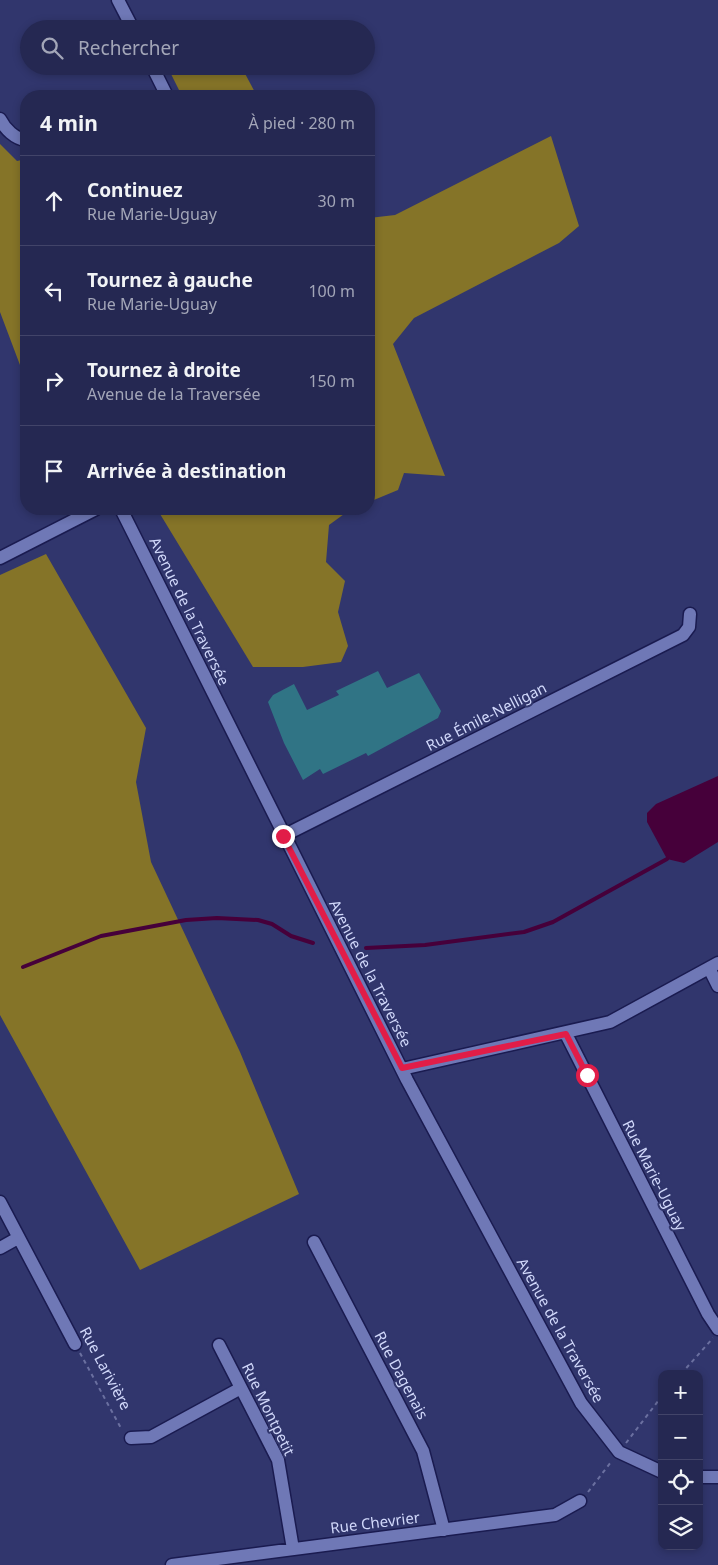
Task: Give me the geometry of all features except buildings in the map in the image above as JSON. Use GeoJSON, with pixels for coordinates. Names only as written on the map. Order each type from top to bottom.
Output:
{"type":"FeatureCollection","features":[{"type":"Feature","properties":{"kind":"street"},"geometry":{"type":"LineString","coordinates":[[118,0],[128,20]]}},
{"type":"Feature","properties":{"kind":"street"},"geometry":{"type":"LineString","coordinates":[[156,75],[164,90]]}},
{"type":"Feature","properties":{"kind":"street"},"geometry":{"type":"LineString","coordinates":[[0,119],[3,125],[20,140]]}},
{"type":"Feature","properties":{"kind":"street"},"geometry":{"type":"LineString","coordinates":[[0,558],[84,515]]}},
{"type":"Feature","properties":{"kind":"street","name":"Avenue de la Traversée"},"geometry":{"type":"LineString","coordinates":[[124,515],[283,836],[402,1068],[581,1403],[619,1452],[658,1470]]}},
{"type":"Feature","properties":{"kind":"street","name":"Rue Émile-Nelligan"},"geometry":{"type":"LineString","coordinates":[[283,836],[683,635],[689,627],[690,614]]}},
{"type":"Feature","properties":{"kind":"street"},"geometry":{"type":"LineString","coordinates":[[402,1068],[566,1034],[619,1019],[713,966],[718,986]]}},
{"type":"Feature","properties":{"kind":"street","name":"Rue Marie-Uguay"},"geometry":{"type":"LineString","coordinates":[[566,1034],[708,1314],[718,1329]]}},
{"type":"Feature","properties":{"kind":"street","name":"Rue Larivière"},"geometry":{"type":"LineString","coordinates":[[0,1202],[75,1344]]}},
{"type":"Feature","properties":{"kind":"street"},"geometry":{"type":"LineString","coordinates":[[0,1248],[18,1238]]}},
{"type":"Feature","properties":{"kind":"street","name":"Rue Dagenais"},"geometry":{"type":"LineString","coordinates":[[314,1242],[423,1451],[444,1530]]}},
{"type":"Feature","properties":{"kind":"street","name":"Rue Montpetit"},"geometry":{"type":"LineString","coordinates":[[219,1345],[278,1460],[293,1549]]}},
{"type":"Feature","properties":{"kind":"street"},"geometry":{"type":"LineString","coordinates":[[131,1438],[151,1437],[241,1388]]}},
{"type":"Feature","properties":{"kind":"street"},"geometry":{"type":"LineString","coordinates":[[703,1477],[718,1477]]}},
{"type":"Feature","properties":{"kind":"street","name":"Rue Chevrier"},"geometry":{"type":"LineString","coordinates":[[172,1565],[555,1515],[580,1501]]}},
{"type":"Feature","properties":{"kind":"path"},"geometry":{"type":"LineString","coordinates":[[685,1370],[718,1333]]}},
{"type":"Feature","properties":{"kind":"path","name":"Rue Larivière"},"geometry":{"type":"LineString","coordinates":[[75,1344],[120,1429],[131,1438]]}},
{"type":"Feature","properties":{"kind":"shaded area"},"geometry":{"type":"Polygon","coordinates":[[[172,75],[246,75],[254,90],[179,90],[172,75]]]}},
{"type":"Feature","properties":{"kind":"shaded area"},"geometry":{"type":"Polygon","coordinates":[[[551,136],[579,226],[559,243],[414,318],[393,344],[445,476],[404,473],[398,490],[375,500],[375,217],[395,215],[551,136]]]}},
{"type":"Feature","properties":{"kind":"shaded area"},"geometry":{"type":"Polygon","coordinates":[[[0,144],[17,161],[20,160],[20,365],[0,312],[0,144]]]}},
{"type":"Feature","properties":{"kind":"shaded area"},"geometry":{"type":"Polygon","coordinates":[[[161,515],[343,515],[329,525],[326,562],[345,581],[338,612],[348,646],[341,662],[303,667],[253,667],[161,515]]]}},
{"type":"Feature","properties":{"kind":"shaded area"},"geometry":{"type":"Polygon","coordinates":[[[46,554],[146,728],[136,782],[151,862],[240,1052],[299,1194],[140,1270],[0,1015],[0,575],[46,554]]]}},
{"type":"Feature","properties":{"kind":"shaded area"},"geometry":{"type":"Polygon","coordinates":[[[718,776],[718,842],[684,863],[667,859],[647,822],[647,813],[656,804],[718,776]]]}},
{"type":"Feature","properties":{"kind":"waterway"},"geometry":{"type":"LineString","coordinates":[[366,948],[425,945],[524,932],[553,922],[667,859]]}},
{"type":"Feature","properties":{"kind":"waterway"},"geometry":{"type":"LineString","coordinates":[[23,967],[101,936],[186,920],[217,918],[258,920],[272,924],[291,936],[313,943]]}},
{"type":"Feature","properties":{"kind":"route"},"geometry":{"type":"LineString","coordinates":[[283,836],[402,1068],[566,1034],[587,1075]]}}]}
